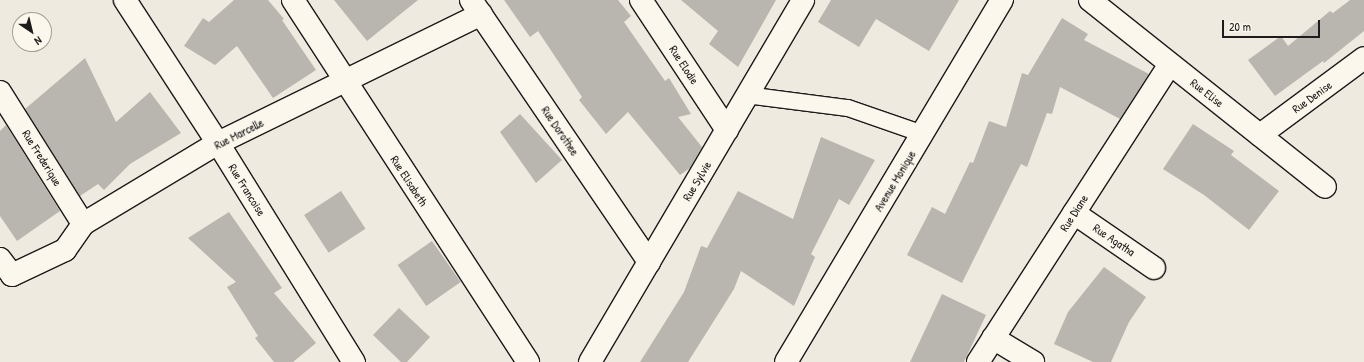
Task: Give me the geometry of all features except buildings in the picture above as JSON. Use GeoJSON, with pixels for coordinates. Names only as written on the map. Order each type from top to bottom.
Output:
{"type":"FeatureCollection","features":[{"type":"Feature","properties":{"kind":"street","name":"Rue Francoise"},"geometry":{"type":"LineString","coordinates":[[125,0],[218,143],[354,362]]}},
{"type":"Feature","properties":{"kind":"street","name":"Rue Elisabeth"},"geometry":{"type":"LineString","coordinates":[[293,0],[528,362]]}},
{"type":"Feature","properties":{"kind":"street","name":"Rue Elodie"},"geometry":{"type":"LineString","coordinates":[[641,0],[727,130]]}},
{"type":"Feature","properties":{"kind":"street","name":"Rue Sylvie"},"geometry":{"type":"LineString","coordinates":[[590,362],[803,0]]}},
{"type":"Feature","properties":{"kind":"street","name":"Avenue Monique"},"geometry":{"type":"LineString","coordinates":[[786,362],[1002,0]]}},
{"type":"Feature","properties":{"kind":"street","name":"Rue Elise"},"geometry":{"type":"LineString","coordinates":[[1090,0],[1325,187]]}},
{"type":"Feature","properties":{"kind":"street","name":"Rue Marcelle"},"geometry":{"type":"LineString","coordinates":[[6,267],[65,250],[84,224],[218,143],[345,82],[476,7]]}},
{"type":"Feature","properties":{"kind":"street","name":"Rue Dorothee"},"geometry":{"type":"LineString","coordinates":[[476,7],[649,262]]}},
{"type":"Feature","properties":{"kind":"street","name":"Rue Denise"},"geometry":{"type":"LineString","coordinates":[[1260,135],[1364,58]]}},
{"type":"Feature","properties":{"kind":"street","name":"Rue Diane"},"geometry":{"type":"LineString","coordinates":[[978,362],[1170,64]]}},
{"type":"Feature","properties":{"kind":"street","name":"Rue Frederique"},"geometry":{"type":"LineString","coordinates":[[0,92],[84,224]]}},
{"type":"Feature","properties":{"kind":"street","name":"Rue Agatha"},"geometry":{"type":"LineString","coordinates":[[1074,213],[1154,268]]}},
{"type":"Feature","properties":{"kind":"street"},"geometry":{"type":"LineString","coordinates":[[994,338],[1033,362]]}},
{"type":"Feature","properties":{"kind":"lane"},"geometry":{"type":"LineString","coordinates":[[746,95],[848,108],[923,134]]}}]}
